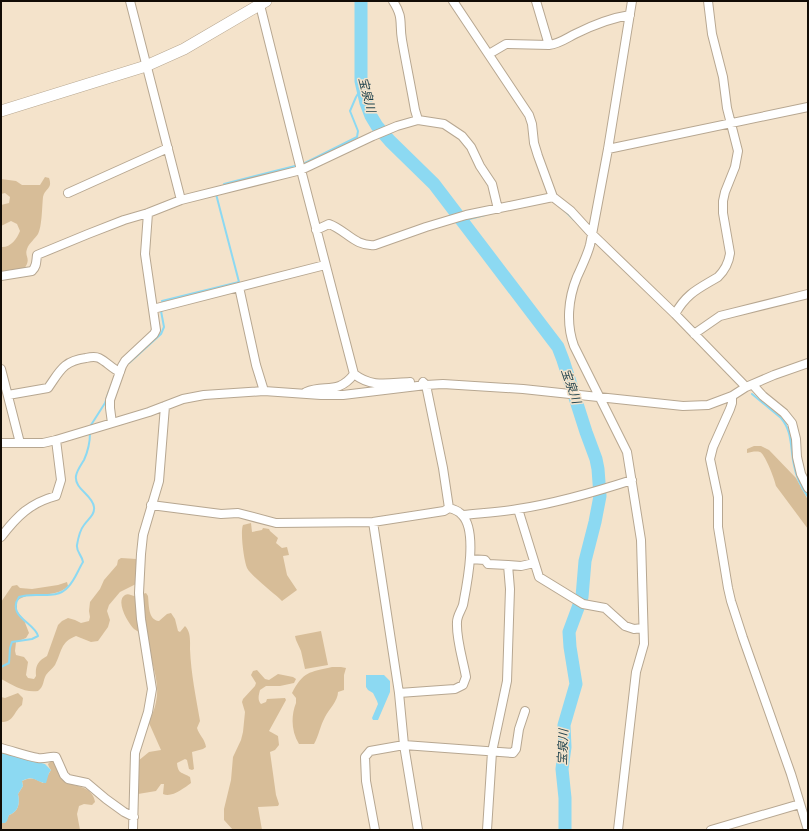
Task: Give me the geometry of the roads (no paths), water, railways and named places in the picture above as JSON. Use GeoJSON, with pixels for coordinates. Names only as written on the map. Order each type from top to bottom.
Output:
{"type":"FeatureCollection","features":[{"type":"Feature","properties":{"kind":"street"},"geometry":{"type":"LineString","coordinates":[[130,1],[181,200]]}},
{"type":"Feature","properties":{"kind":"street"},"geometry":{"type":"LineString","coordinates":[[393,1],[401,20],[401,38],[418,120]]}},
{"type":"Feature","properties":{"kind":"street"},"geometry":{"type":"LineString","coordinates":[[453,1],[531,120],[535,148],[553,197],[571,211],[592,234],[676,314],[694,334],[750,386],[784,413],[792,423],[796,439],[800,474],[808,488]]}},
{"type":"Feature","properties":{"kind":"street"},"geometry":{"type":"LineString","coordinates":[[536,1],[549,45]]}},
{"type":"Feature","properties":{"kind":"street"},"geometry":{"type":"LineString","coordinates":[[618,830],[636,672],[644,644],[640,540],[632,480],[624,446],[574,346],[569,324],[570,305],[574,284],[587,256],[592,234],[608,149],[632,1]]}},
{"type":"Feature","properties":{"kind":"street"},"geometry":{"type":"LineString","coordinates":[[676,314],[682,302],[688,296],[718,277],[730,259],[730,244],[723,213],[723,201],[735,167],[738,151],[731,124],[723,77],[712,34],[708,1]]}},
{"type":"Feature","properties":{"kind":"street"},"geometry":{"type":"LineString","coordinates":[[1,111],[146,66],[184,49],[262,2],[312,215],[354,374],[362,380],[372,383],[383,384],[419,381],[426,385],[443,468],[449,508]]}},
{"type":"Feature","properties":{"kind":"street"},"geometry":{"type":"LineString","coordinates":[[488,54],[506,44],[555,44],[578,32],[610,19],[630,15]]}},
{"type":"Feature","properties":{"kind":"street"},"geometry":{"type":"LineString","coordinates":[[608,149],[808,107]]}},
{"type":"Feature","properties":{"kind":"street"},"geometry":{"type":"LineString","coordinates":[[1,276],[32,271],[36,265],[36,255],[124,220],[148,213],[181,200],[301,170],[373,136],[418,120],[428,120],[444,124],[462,136],[471,148],[480,166],[492,184],[498,209]]}},
{"type":"Feature","properties":{"kind":"street"},"geometry":{"type":"LineString","coordinates":[[68,193],[168,148]]}},
{"type":"Feature","properties":{"kind":"street"},"geometry":{"type":"LineString","coordinates":[[312,215],[317,216],[334,226],[361,244],[368,246],[387,242],[449,220],[553,197]]}},
{"type":"Feature","properties":{"kind":"street"},"geometry":{"type":"LineString","coordinates":[[112,423],[110,400],[125,361],[154,334],[156,330],[145,254],[148,213]]}},
{"type":"Feature","properties":{"kind":"street"},"geometry":{"type":"LineString","coordinates":[[316,230],[329,224]]}},
{"type":"Feature","properties":{"kind":"street"},"geometry":{"type":"LineString","coordinates":[[153,309],[325,265]]}},
{"type":"Feature","properties":{"kind":"street"},"geometry":{"type":"LineString","coordinates":[[239,287],[256,365],[264,391]]}},
{"type":"Feature","properties":{"kind":"street"},"geometry":{"type":"LineString","coordinates":[[694,334],[720,316],[808,294]]}},
{"type":"Feature","properties":{"kind":"street"},"geometry":{"type":"LineString","coordinates":[[8,395],[48,388],[56,374],[63,367],[79,358],[98,358],[120,372]]}},
{"type":"Feature","properties":{"kind":"street"},"geometry":{"type":"LineString","coordinates":[[1,443],[43,443],[149,412],[183,399],[204,395],[264,391],[343,395],[443,384],[523,389],[599,398],[683,406],[700,406],[708,405],[732,396],[774,375],[808,363]]}},
{"type":"Feature","properties":{"kind":"street"},"geometry":{"type":"LineString","coordinates":[[1,369],[20,443]]}},
{"type":"Feature","properties":{"kind":"street"},"geometry":{"type":"LineString","coordinates":[[300,394],[311,390],[340,386],[348,381],[354,374]]}},
{"type":"Feature","properties":{"kind":"street"},"geometry":{"type":"LineString","coordinates":[[732,396],[730,409],[713,447],[710,459],[718,497],[718,527],[727,581],[731,601],[792,774],[808,830]]}},
{"type":"Feature","properties":{"kind":"street"},"geometry":{"type":"LineString","coordinates":[[133,830],[135,753],[148,712],[152,689],[141,619],[139,593],[143,535],[158,481],[165,406]]}},
{"type":"Feature","properties":{"kind":"street"},"geometry":{"type":"LineString","coordinates":[[1,537],[11,523],[28,508],[43,500],[56,496],[61,480],[56,440]]}},
{"type":"Feature","properties":{"kind":"street"},"geometry":{"type":"LineString","coordinates":[[463,515],[518,509],[553,502],[632,480]]}},
{"type":"Feature","properties":{"kind":"street"},"geometry":{"type":"LineString","coordinates":[[151,505],[221,514],[238,512],[276,523],[373,522],[444,511],[449,508],[454,509],[463,515],[469,530],[471,542],[470,558],[462,606],[457,621],[466,677],[464,685],[455,690],[399,692]]}},
{"type":"Feature","properties":{"kind":"street"},"geometry":{"type":"LineString","coordinates":[[518,509],[534,563],[541,579],[580,602],[605,608],[625,626],[634,629],[643,628]]}},
{"type":"Feature","properties":{"kind":"street"},"geometry":{"type":"LineString","coordinates":[[373,522],[399,692],[404,745],[418,830]]}},
{"type":"Feature","properties":{"kind":"street"},"geometry":{"type":"LineString","coordinates":[[470,558],[485,560],[488,564],[521,566],[534,563]]}},
{"type":"Feature","properties":{"kind":"street"},"geometry":{"type":"LineString","coordinates":[[487,830],[492,752],[507,681],[510,589],[508,565]]}},
{"type":"Feature","properties":{"kind":"street"},"geometry":{"type":"LineString","coordinates":[[375,830],[366,781],[365,757],[370,751],[404,745],[492,752],[515,752],[519,729],[525,711]]}},
{"type":"Feature","properties":{"kind":"street"},"geometry":{"type":"LineString","coordinates":[[1,748],[37,758],[44,759],[52,756],[56,757],[64,775],[68,779],[87,783],[106,799],[124,812],[134,817]]}},
{"type":"Feature","properties":{"kind":"street"},"geometry":{"type":"LineString","coordinates":[[711,830],[800,804]]}},
{"type":"Feature","properties":{"kind":"water"},"geometry":{"type":"Polygon","coordinates":[[[366,675],[384,675],[390,681],[390,692],[378,720],[373,720],[372,718],[378,704],[373,693],[366,687],[366,675]]]}},
{"type":"Feature","properties":{"kind":"water"},"geometry":{"type":"Polygon","coordinates":[[[1,752],[45,764],[51,770],[46,783],[32,778],[22,781],[23,786],[18,794],[19,800],[17,809],[9,815],[5,823],[1,823],[1,752]]]}},
{"type":"Feature","properties":{"kind":"waterway","name":"宝泉川"},"geometry":{"type":"LineString","coordinates":[[361,1],[361,81],[366,103],[371,116],[377,126],[390,141],[434,184],[558,347],[596,459],[600,496],[585,561],[582,597],[569,632],[576,684],[564,725],[565,747],[562,769],[565,798],[565,830]]}},
{"type":"Feature","properties":{"kind":"waterway"},"geometry":{"type":"LineString","coordinates":[[303,164],[357,137],[358,131],[350,111],[362,87]]}},
{"type":"Feature","properties":{"kind":"waterway"},"geometry":{"type":"LineString","coordinates":[[224,184],[295,166]]}},
{"type":"Feature","properties":{"kind":"waterway"},"geometry":{"type":"LineString","coordinates":[[163,304],[162,301],[239,282],[217,194]]}},
{"type":"Feature","properties":{"kind":"waterway"},"geometry":{"type":"LineString","coordinates":[[562,208],[574,220]]}},
{"type":"Feature","properties":{"kind":"waterway"},"geometry":{"type":"LineString","coordinates":[[462,221],[485,215]]}},
{"type":"Feature","properties":{"kind":"waterway"},"geometry":{"type":"LineString","coordinates":[[129,363],[161,334],[164,327],[161,311],[163,310]]}},
{"type":"Feature","properties":{"kind":"waterway"},"geometry":{"type":"LineString","coordinates":[[91,425],[105,403],[109,391]]}},
{"type":"Feature","properties":{"kind":"waterway"},"geometry":{"type":"LineString","coordinates":[[752,394],[785,423],[788,429],[796,474],[808,497]]}},
{"type":"Feature","properties":{"kind":"waterway"},"geometry":{"type":"LineString","coordinates":[[1,667],[9,663],[12,642],[32,639],[38,636],[36,631],[22,619],[16,609],[16,604],[19,597],[25,595],[58,594],[68,587],[73,581],[83,562],[82,557],[77,550],[77,543],[81,529],[92,515],[94,507],[93,503],[78,485],[76,476],[87,453],[90,433]]}}]}
